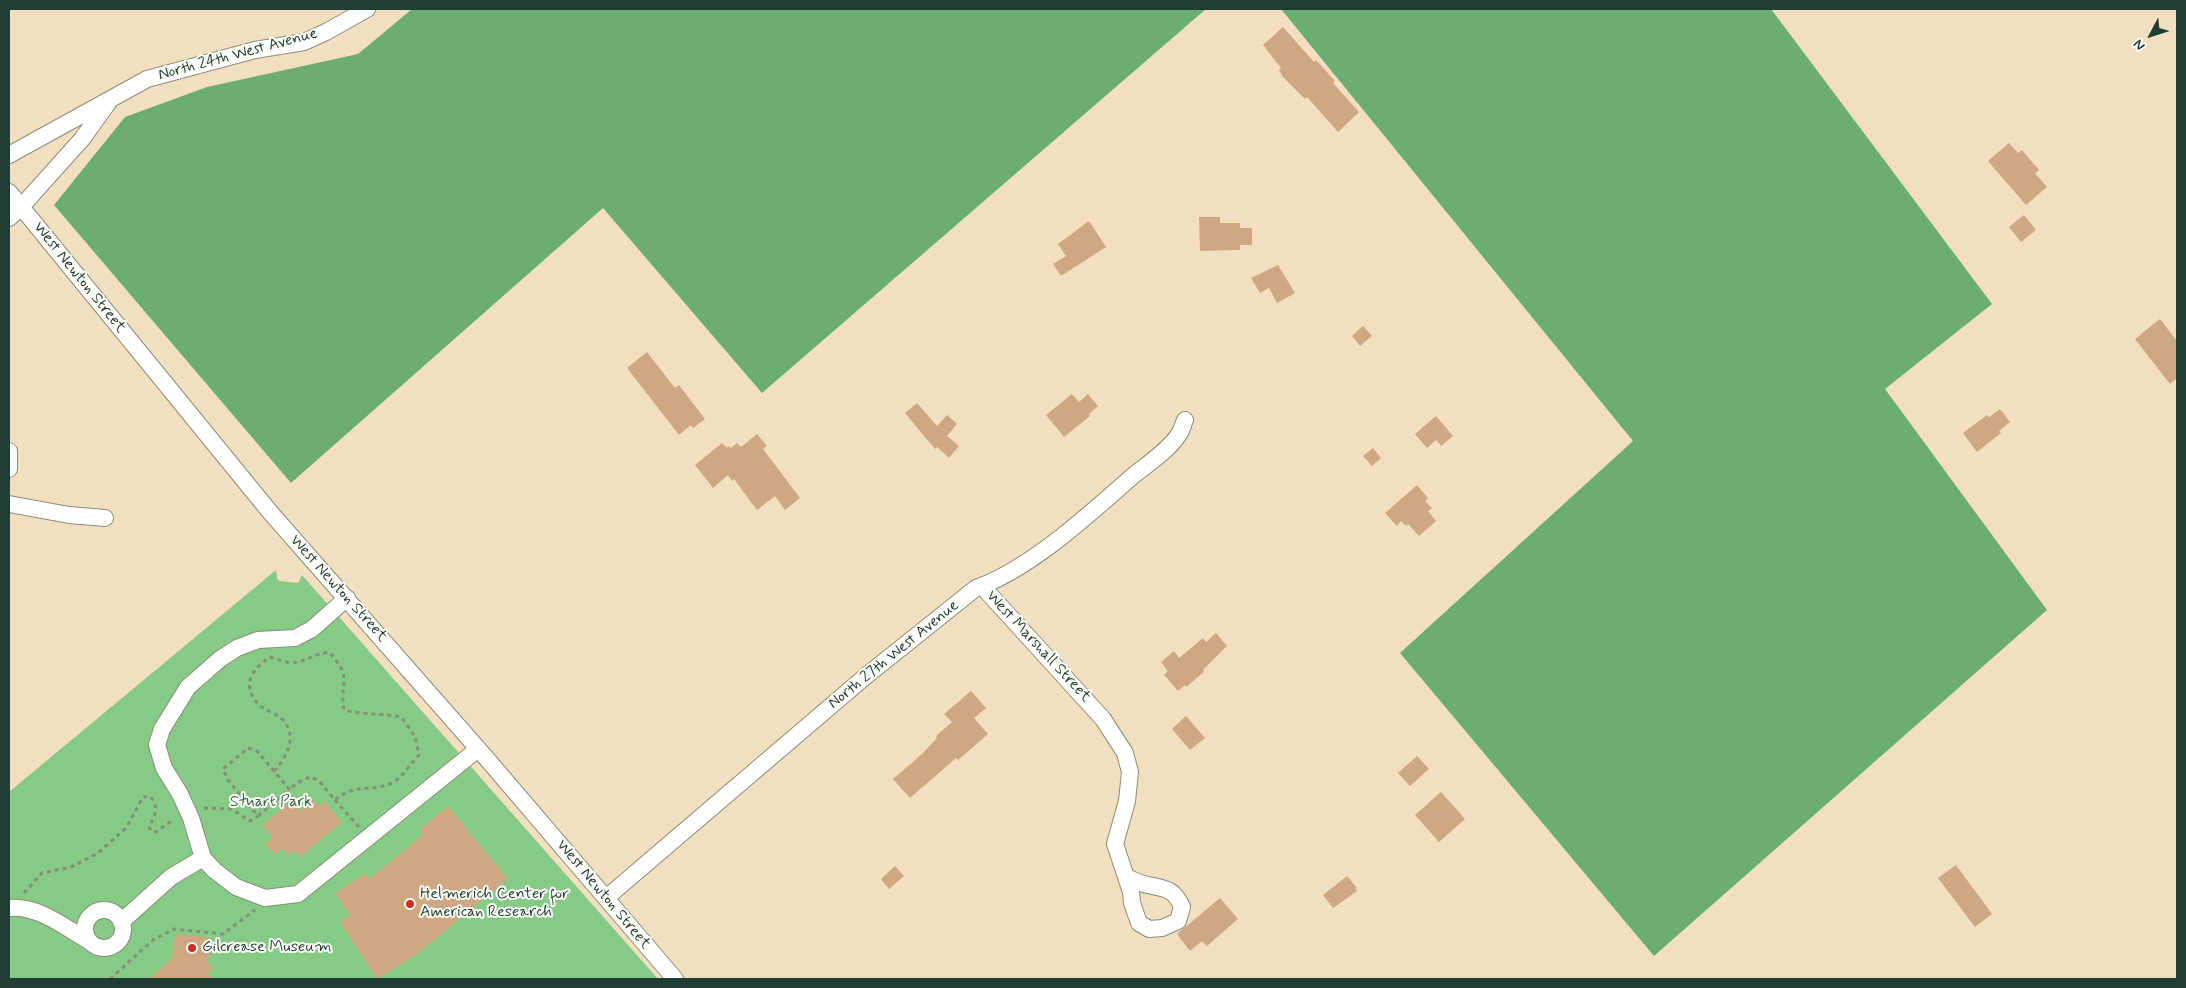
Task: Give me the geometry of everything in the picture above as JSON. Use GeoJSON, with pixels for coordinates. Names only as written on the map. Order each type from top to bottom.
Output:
{"type":"FeatureCollection","features":[{"type":"Feature","properties":{"kind":"street","name":"North 24th West Avenue"},"geometry":{"type":"LineString","coordinates":[[9,155],[109,102],[147,79],[255,50],[304,42],[367,9]]}},
{"type":"Feature","properties":{"kind":"street","name":"North 24th West Avenue"},"geometry":{"type":"LineString","coordinates":[[9,218],[21,208],[82,139],[109,102]]}},
{"type":"Feature","properties":{"kind":"street","name":"West Newton Street"},"geometry":{"type":"LineString","coordinates":[[9,192],[291,536],[478,749],[675,979]]}},
{"type":"Feature","properties":{"kind":"street","name":"North 27th West Avenue"},"geometry":{"type":"LineString","coordinates":[[606,898],[866,676],[976,588],[997,580],[1033,556],[1083,518],[1157,456],[1179,434],[1185,420]]}},
{"type":"Feature","properties":{"kind":"street"},"geometry":{"type":"LineString","coordinates":[[9,452],[9,469]]}},
{"type":"Feature","properties":{"kind":"street"},"geometry":{"type":"LineString","coordinates":[[9,504],[69,516],[105,518]]}},
{"type":"Feature","properties":{"kind":"street","name":"West Marshall Street"},"geometry":{"type":"LineString","coordinates":[[982,586],[1094,708],[1125,753],[1130,772],[1127,801],[1115,844],[1126,878]]}},
{"type":"Feature","properties":{"kind":"street"},"geometry":{"type":"LineString","coordinates":[[347,598],[312,629],[295,638],[258,640],[237,648],[220,659],[188,687],[162,729],[158,746],[164,768],[180,794],[188,812],[203,858],[214,870],[236,887],[264,898],[298,894],[478,749]]}},
{"type":"Feature","properties":{"kind":"street"},"geometry":{"type":"LineString","coordinates":[[120,922],[171,877],[203,858]]}},
{"type":"Feature","properties":{"kind":"street"},"geometry":{"type":"LineString","coordinates":[[14,908],[34,910],[99,947],[110,947],[120,939],[122,934],[120,922],[112,913],[106,911],[94,913],[86,923],[85,929],[89,941]]}},
{"type":"Feature","properties":{"kind":"path"},"geometry":{"type":"LineString","coordinates":[[274,771],[285,759],[289,747],[289,730],[282,719],[260,705],[250,690],[250,676],[259,664],[270,657],[284,663],[298,664],[329,652],[342,666],[345,680],[341,695],[344,710],[364,715],[386,714],[401,717],[415,736],[419,755],[396,781],[383,786],[344,791],[335,800]]}},
{"type":"Feature","properties":{"kind":"path"},"geometry":{"type":"LineString","coordinates":[[258,816],[228,780],[223,769],[248,748],[257,751],[289,789]]}},
{"type":"Feature","properties":{"kind":"path"},"geometry":{"type":"LineString","coordinates":[[14,908],[30,885],[42,873],[71,867],[86,861],[118,835],[132,820],[143,797],[149,796],[154,800],[156,810],[149,827],[151,832],[156,832],[188,812],[208,807],[231,809],[250,820],[258,816],[289,789],[310,777],[318,780],[368,837]]}},
{"type":"Feature","properties":{"kind":"path"},"geometry":{"type":"LineString","coordinates":[[110,979],[153,940],[174,929],[224,934],[252,911],[260,909]]}},
{"type":"Feature","properties":{"kind":"green space"},"geometry":{"type":"Polygon","coordinates":[[[412,9],[1206,9],[762,393],[603,208],[291,483],[54,205],[125,117],[207,87],[358,54],[412,9]]]}},
{"type":"Feature","properties":{"kind":"green space"},"geometry":{"type":"Polygon","coordinates":[[[1281,9],[1771,9],[1992,304],[1885,389],[2047,610],[1654,956],[1400,653],[1633,441],[1281,9]]]}},
{"type":"Feature","properties":{"kind":"green space","name":"Stuart Park"},"geometry":{"type":"Polygon","coordinates":[[[276,570],[279,581],[298,583],[302,575],[658,979],[9,979],[9,792],[276,570]]]}},
{"type":"Feature","properties":{"kind":"building"},"geometry":{"type":"Polygon","coordinates":[[[1283,27],[1314,62],[1316,60],[1335,81],[1333,83],[1359,112],[1338,132],[1307,97],[1305,99],[1283,77],[1279,70],[1281,68],[1263,45],[1283,27]]]}},
{"type":"Feature","properties":{"kind":"building"},"geometry":{"type":"Polygon","coordinates":[[[2009,143],[2018,153],[2022,150],[2039,170],[2035,173],[2047,187],[2026,205],[1988,161],[2009,143]]]}},
{"type":"Feature","properties":{"kind":"building"},"geometry":{"type":"Polygon","coordinates":[[[2024,215],[2036,230],[2021,242],[2009,227],[2024,215]]]}},
{"type":"Feature","properties":{"kind":"building"},"geometry":{"type":"Polygon","coordinates":[[[1199,217],[1220,217],[1220,223],[1240,223],[1240,228],[1252,228],[1252,245],[1240,245],[1240,250],[1200,251],[1199,217]]]}},
{"type":"Feature","properties":{"kind":"building"},"geometry":{"type":"Polygon","coordinates":[[[1089,221],[1106,247],[1061,276],[1053,264],[1066,256],[1058,244],[1089,221]]]}},
{"type":"Feature","properties":{"kind":"building"},"geometry":{"type":"Polygon","coordinates":[[[1278,265],[1295,293],[1277,303],[1269,288],[1260,293],[1251,278],[1278,265]]]}},
{"type":"Feature","properties":{"kind":"building"},"geometry":{"type":"Polygon","coordinates":[[[2160,319],[2177,341],[2177,378],[2170,384],[2135,339],[2160,319]]]}},
{"type":"Feature","properties":{"kind":"building"},"geometry":{"type":"Polygon","coordinates":[[[1363,326],[1372,336],[1360,346],[1352,336],[1363,326]]]}},
{"type":"Feature","properties":{"kind":"building"},"geometry":{"type":"Polygon","coordinates":[[[647,352],[675,388],[679,385],[705,419],[693,428],[691,425],[679,435],[627,368],[647,352]]]}},
{"type":"Feature","properties":{"kind":"building"},"geometry":{"type":"Polygon","coordinates":[[[1072,394],[1079,402],[1088,394],[1098,406],[1089,414],[1090,416],[1064,437],[1046,415],[1072,394]]]}},
{"type":"Feature","properties":{"kind":"building"},"geometry":{"type":"Polygon","coordinates":[[[917,403],[937,426],[947,415],[957,424],[947,436],[959,446],[949,458],[937,447],[935,449],[905,413],[917,403]]]}},
{"type":"Feature","properties":{"kind":"building"},"geometry":{"type":"Polygon","coordinates":[[[2000,409],[2010,422],[1999,431],[2001,433],[1977,452],[1963,433],[1987,415],[1989,417],[2000,409]]]}},
{"type":"Feature","properties":{"kind":"building"},"geometry":{"type":"Polygon","coordinates":[[[1436,416],[1453,436],[1441,446],[1436,440],[1427,448],[1415,434],[1436,416]]]}},
{"type":"Feature","properties":{"kind":"building"},"geometry":{"type":"Polygon","coordinates":[[[757,434],[767,446],[763,449],[800,498],[785,510],[775,496],[757,510],[734,479],[732,481],[728,475],[713,488],[695,465],[722,443],[727,448],[729,446],[731,448],[737,443],[741,447],[757,434]]]}},
{"type":"Feature","properties":{"kind":"building"},"geometry":{"type":"Polygon","coordinates":[[[1373,448],[1381,458],[1372,466],[1363,456],[1373,448]]]}},
{"type":"Feature","properties":{"kind":"building"},"geometry":{"type":"Polygon","coordinates":[[[1417,485],[1428,498],[1425,501],[1432,508],[1428,511],[1436,521],[1419,536],[1408,524],[1406,526],[1401,521],[1397,526],[1385,513],[1417,485]]]}},
{"type":"Feature","properties":{"kind":"building"},"geometry":{"type":"Polygon","coordinates":[[[1216,633],[1227,646],[1203,670],[1204,672],[1178,691],[1164,675],[1168,671],[1161,662],[1174,651],[1179,658],[1203,638],[1206,642],[1216,633]]]}},
{"type":"Feature","properties":{"kind":"building"},"geometry":{"type":"Polygon","coordinates":[[[971,691],[986,708],[974,718],[988,734],[958,760],[956,758],[910,798],[893,779],[922,754],[937,738],[936,736],[952,722],[944,714],[971,691]]]}},
{"type":"Feature","properties":{"kind":"building"},"geometry":{"type":"Polygon","coordinates":[[[1186,716],[1205,738],[1190,750],[1172,729],[1186,716]]]}},
{"type":"Feature","properties":{"kind":"building"},"geometry":{"type":"Polygon","coordinates":[[[1417,756],[1429,769],[1410,786],[1398,773],[1417,756]]]}},
{"type":"Feature","properties":{"kind":"building"},"geometry":{"type":"Polygon","coordinates":[[[1441,792],[1465,819],[1439,842],[1415,815],[1441,792]]]}},
{"type":"Feature","properties":{"kind":"building"},"geometry":{"type":"Polygon","coordinates":[[[314,800],[319,806],[324,801],[342,822],[300,857],[294,850],[288,855],[282,849],[275,855],[265,844],[273,838],[262,825],[291,801],[300,811],[314,800]]]}},
{"type":"Feature","properties":{"kind":"building","name":"Helmerich Center for American Research"},"geometry":{"type":"Polygon","coordinates":[[[448,806],[508,879],[416,955],[377,979],[340,922],[350,915],[335,893],[366,873],[369,879],[423,835],[419,830],[448,806]]]}},
{"type":"Feature","properties":{"kind":"building"},"geometry":{"type":"Polygon","coordinates":[[[1956,865],[1992,914],[1975,927],[1938,878],[1956,865]]]}},
{"type":"Feature","properties":{"kind":"building"},"geometry":{"type":"Polygon","coordinates":[[[895,866],[904,876],[889,889],[881,879],[895,866]]]}},
{"type":"Feature","properties":{"kind":"building"},"geometry":{"type":"Polygon","coordinates":[[[1347,876],[1357,888],[1355,889],[1357,891],[1333,908],[1323,895],[1347,876]]]}},
{"type":"Feature","properties":{"kind":"building"},"geometry":{"type":"Polygon","coordinates":[[[1220,898],[1238,919],[1207,946],[1202,941],[1190,951],[1177,934],[1220,898]]]}},
{"type":"Feature","properties":{"kind":"building","name":"Gilcrease Museum"},"geometry":{"type":"Polygon","coordinates":[[[175,934],[212,938],[208,962],[213,968],[208,973],[213,979],[148,979],[172,959],[175,934]]]}},
{"type":"Feature","properties":{"kind":"place","name":"Helmerich Center for American Research"},"geometry":{"type":"Point","coordinates":[410,904]}},
{"type":"Feature","properties":{"kind":"place","name":"Gilcrease Museum"},"geometry":{"type":"Point","coordinates":[192,948]}}]}
